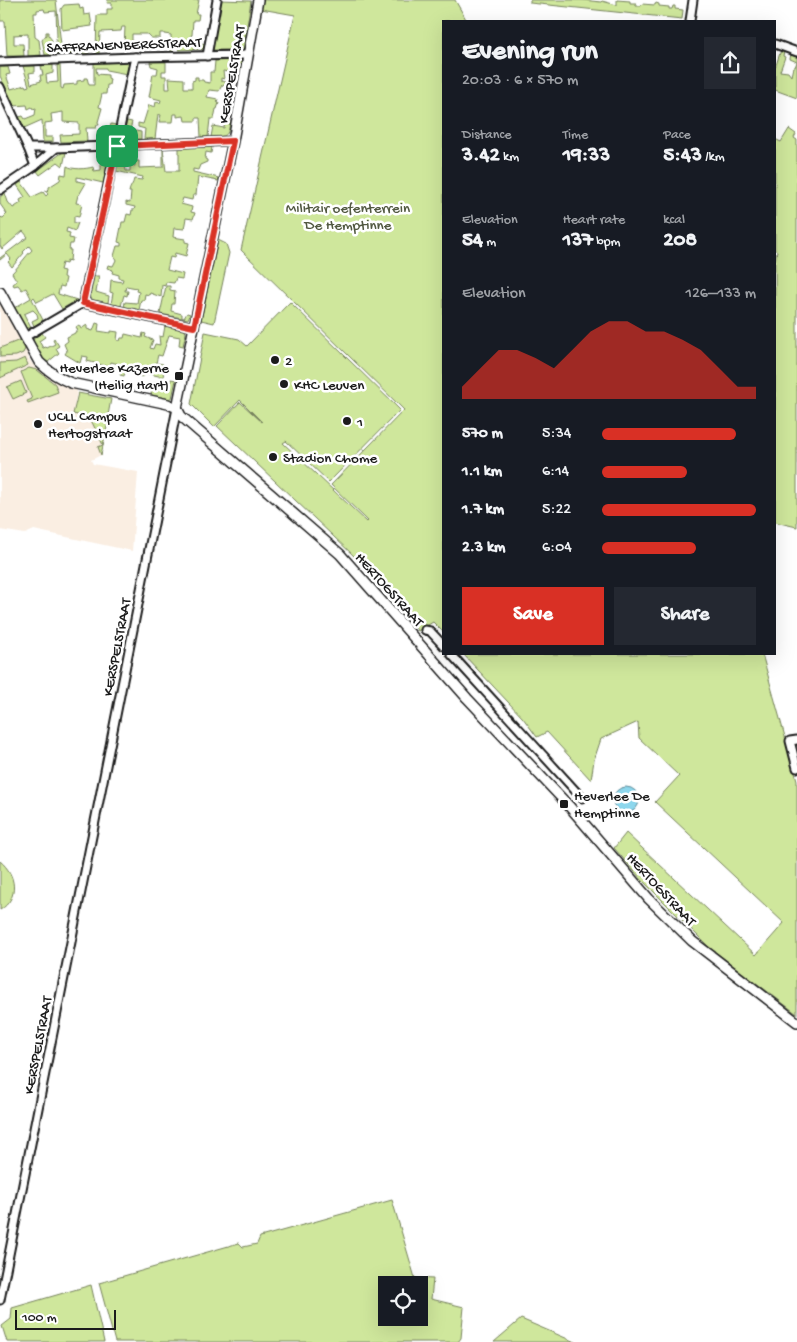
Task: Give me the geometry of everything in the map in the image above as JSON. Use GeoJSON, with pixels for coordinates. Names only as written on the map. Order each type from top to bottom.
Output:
{"type":"FeatureCollection","features":[{"type":"Feature","properties":{"kind":"street"},"geometry":{"type":"LineString","coordinates":[[207,56],[217,0]]}},
{"type":"Feature","properties":{"kind":"street","name":"KERSPELSTRAAT"},"geometry":{"type":"LineString","coordinates":[[0,1300],[177,408],[233,141],[258,0]]}},
{"type":"Feature","properties":{"kind":"street"},"geometry":{"type":"LineString","coordinates":[[691,20],[693,0]]}},
{"type":"Feature","properties":{"kind":"street"},"geometry":{"type":"LineString","coordinates":[[776,44],[797,52]]}},
{"type":"Feature","properties":{"kind":"street","name":"SAFFRANENBERGSTRAAT"},"geometry":{"type":"LineString","coordinates":[[0,62],[248,55]]}},
{"type":"Feature","properties":{"kind":"street"},"geometry":{"type":"LineString","coordinates":[[83,303],[135,57]]}},
{"type":"Feature","properties":{"kind":"street"},"geometry":{"type":"LineString","coordinates":[[0,87],[35,166]]}},
{"type":"Feature","properties":{"kind":"street"},"geometry":{"type":"LineString","coordinates":[[28,148],[233,141]]}},
{"type":"Feature","properties":{"kind":"street"},"geometry":{"type":"LineString","coordinates":[[0,190],[35,166],[56,148]]}},
{"type":"Feature","properties":{"kind":"street"},"geometry":{"type":"LineString","coordinates":[[0,292],[39,362],[50,372],[68,382],[168,404],[177,408]]}},
{"type":"Feature","properties":{"kind":"street"},"geometry":{"type":"LineString","coordinates":[[25,337],[83,303],[194,327]]}},
{"type":"Feature","properties":{"kind":"street","name":"HERTOGSTRAAT"},"geometry":{"type":"LineString","coordinates":[[177,408],[182,416],[340,554],[467,698],[569,806],[649,899],[692,941],[797,1022]]}},
{"type":"Feature","properties":{"kind":"street"},"geometry":{"type":"LineString","coordinates":[[425,630],[430,631],[442,644]]}},
{"type":"Feature","properties":{"kind":"street"},"geometry":{"type":"LineString","coordinates":[[452,655],[582,798]]}},
{"type":"Feature","properties":{"kind":"street"},"geometry":{"type":"LineString","coordinates":[[797,740],[790,741],[797,768]]}},
{"type":"Feature","properties":{"kind":"shaded area","name":"UCLL Campus Hertogstraat"},"geometry":{"type":"Polygon","coordinates":[[[0,303],[35,367],[60,382],[76,388],[73,414],[108,422],[101,455],[91,460],[93,464],[138,472],[132,551],[34,530],[25,534],[0,530],[0,303]]]}},
{"type":"Feature","properties":{"kind":"green space"},"geometry":{"type":"Polygon","coordinates":[[[0,0],[56,0],[62,54],[55,54],[57,36],[56,11],[45,12],[44,9],[37,10],[37,13],[34,13],[35,37],[39,40],[41,55],[28,56],[28,34],[14,35],[14,44],[23,44],[24,56],[7,56],[5,21],[0,21],[0,0]]]}},
{"type":"Feature","properties":{"kind":"green space"},"geometry":{"type":"Polygon","coordinates":[[[108,0],[199,0],[196,14],[199,14],[198,20],[193,20],[190,41],[206,44],[205,49],[179,50],[179,46],[174,46],[173,51],[171,51],[171,35],[164,33],[160,33],[160,38],[151,38],[147,34],[132,34],[132,47],[124,47],[125,27],[122,27],[121,31],[100,32],[99,53],[96,53],[97,15],[107,15],[107,9],[112,9],[112,3],[107,3],[108,0]]]}},
{"type":"Feature","properties":{"kind":"green space"},"geometry":{"type":"Polygon","coordinates":[[[220,0],[251,1],[243,50],[211,50],[220,0]]]}},
{"type":"Feature","properties":{"kind":"green space","name":"Militair oefenterrein De Hemptinne"},"geometry":{"type":"Polygon","coordinates":[[[263,0],[455,0],[466,20],[442,20],[442,631],[433,622],[418,631],[353,555],[217,426],[240,402],[262,422],[240,400],[214,427],[191,404],[205,332],[239,339],[247,346],[290,302],[400,410],[329,482],[286,441],[283,443],[368,521],[331,485],[404,410],[241,250],[295,15],[261,9],[263,0]]]}},
{"type":"Feature","properties":{"kind":"green space"},"geometry":{"type":"Polygon","coordinates":[[[530,0],[602,1],[617,5],[617,0],[630,1],[630,3],[636,3],[636,6],[641,6],[642,4],[655,5],[656,3],[659,6],[669,7],[669,9],[675,6],[675,9],[683,10],[682,19],[530,3],[530,0]]]}},
{"type":"Feature","properties":{"kind":"green space"},"geometry":{"type":"Polygon","coordinates":[[[79,4],[80,9],[83,8],[84,15],[90,14],[92,26],[62,30],[61,9],[64,5],[79,4]]]}},
{"type":"Feature","properties":{"kind":"green space"},"geometry":{"type":"Polygon","coordinates":[[[46,32],[48,32],[52,40],[51,55],[45,55],[42,40],[46,32]]]}},
{"type":"Feature","properties":{"kind":"green space"},"geometry":{"type":"Polygon","coordinates":[[[92,42],[93,48],[88,49],[89,53],[66,54],[65,46],[92,42]]]}},
{"type":"Feature","properties":{"kind":"green space"},"geometry":{"type":"Polygon","coordinates":[[[781,50],[784,51],[783,56],[785,57],[780,71],[788,72],[791,76],[793,67],[795,67],[797,62],[797,98],[776,90],[776,65],[781,50]]]}},
{"type":"Feature","properties":{"kind":"green space"},"geometry":{"type":"Polygon","coordinates":[[[791,54],[797,56],[797,62],[790,59],[791,54]]]}},
{"type":"Feature","properties":{"kind":"green space"},"geometry":{"type":"Polygon","coordinates":[[[239,60],[241,63],[238,81],[233,80],[234,73],[223,71],[224,79],[221,78],[221,81],[226,82],[225,86],[222,85],[219,91],[209,90],[207,97],[218,99],[217,102],[219,103],[214,119],[210,119],[208,137],[201,137],[200,118],[196,118],[196,121],[185,121],[184,116],[177,117],[177,114],[174,114],[173,122],[159,122],[161,115],[158,114],[155,139],[144,139],[145,129],[138,127],[138,123],[143,124],[149,105],[155,107],[156,102],[160,103],[161,100],[149,97],[153,74],[157,74],[158,68],[151,66],[150,62],[166,62],[166,71],[162,71],[162,76],[166,76],[166,89],[170,89],[169,78],[184,79],[184,88],[192,88],[192,81],[195,80],[195,77],[198,77],[198,80],[210,83],[210,72],[214,72],[215,61],[239,60]]]}},
{"type":"Feature","properties":{"kind":"green space"},"geometry":{"type":"Polygon","coordinates":[[[126,62],[129,65],[127,74],[106,70],[106,68],[96,68],[97,74],[108,75],[110,79],[106,94],[102,94],[99,107],[102,108],[98,122],[99,125],[96,128],[86,128],[87,141],[61,142],[60,135],[79,134],[79,123],[63,122],[63,112],[51,114],[52,122],[45,123],[45,137],[53,137],[53,142],[43,142],[42,120],[24,128],[19,117],[23,116],[25,119],[35,115],[36,108],[28,109],[27,105],[14,106],[0,76],[0,67],[8,67],[10,74],[6,75],[11,89],[25,85],[26,87],[29,86],[23,66],[35,66],[35,72],[29,73],[31,84],[41,81],[40,75],[43,75],[41,66],[53,65],[53,73],[46,75],[47,83],[58,82],[57,65],[60,65],[61,88],[63,89],[64,85],[77,84],[77,81],[84,80],[84,78],[87,78],[89,85],[94,85],[94,63],[126,62]]]}},
{"type":"Feature","properties":{"kind":"green space"},"geometry":{"type":"Polygon","coordinates":[[[127,121],[132,122],[130,130],[141,132],[141,139],[126,140],[123,137],[127,121]]]}},
{"type":"Feature","properties":{"kind":"green space"},"geometry":{"type":"Polygon","coordinates":[[[225,121],[230,122],[226,135],[211,137],[213,126],[224,128],[225,121]]]}},
{"type":"Feature","properties":{"kind":"green space"},"geometry":{"type":"Polygon","coordinates":[[[111,124],[116,125],[112,139],[98,141],[98,130],[109,132],[111,124]]]}},
{"type":"Feature","properties":{"kind":"green space"},"geometry":{"type":"Polygon","coordinates":[[[789,129],[796,134],[794,138],[797,140],[797,527],[776,522],[776,140],[781,142],[789,129]]]}},
{"type":"Feature","properties":{"kind":"green space"},"geometry":{"type":"Polygon","coordinates":[[[212,147],[211,153],[206,152],[205,159],[207,162],[200,165],[198,170],[193,169],[193,172],[219,178],[218,181],[198,177],[196,195],[193,195],[192,200],[183,198],[181,204],[192,207],[191,212],[195,213],[193,219],[186,218],[184,229],[174,228],[173,237],[185,239],[185,242],[189,243],[186,256],[175,253],[174,258],[170,257],[167,270],[183,274],[182,279],[176,278],[174,283],[166,282],[165,286],[162,285],[161,297],[150,293],[149,295],[145,294],[144,300],[141,300],[139,310],[124,307],[125,302],[137,303],[139,292],[136,291],[137,288],[126,286],[127,296],[124,295],[121,306],[111,304],[113,293],[110,292],[111,280],[122,282],[123,279],[119,278],[119,275],[112,273],[113,270],[107,268],[108,265],[113,266],[116,260],[114,256],[117,246],[121,246],[121,243],[118,242],[122,222],[125,222],[127,214],[131,215],[135,207],[126,205],[126,202],[130,203],[130,188],[134,179],[142,180],[143,177],[116,171],[120,152],[126,150],[123,164],[125,164],[126,171],[130,171],[130,165],[135,166],[135,161],[139,161],[139,168],[163,167],[163,149],[166,171],[179,171],[179,148],[212,147]]]}},
{"type":"Feature","properties":{"kind":"green space"},"geometry":{"type":"Polygon","coordinates":[[[101,151],[108,151],[110,153],[103,183],[77,177],[77,181],[86,183],[78,195],[76,203],[82,204],[79,217],[74,216],[74,223],[78,223],[75,231],[67,228],[66,232],[70,233],[69,238],[74,239],[73,244],[70,244],[70,261],[67,260],[66,264],[62,263],[60,270],[64,271],[63,277],[66,278],[64,287],[60,286],[58,294],[77,300],[62,309],[53,294],[37,302],[34,297],[32,299],[43,320],[34,326],[32,321],[38,318],[37,314],[33,310],[24,314],[31,328],[25,328],[14,308],[31,298],[26,288],[22,290],[18,285],[14,286],[13,284],[17,281],[12,273],[32,250],[29,246],[12,267],[8,262],[11,259],[7,254],[0,260],[0,258],[28,237],[23,231],[2,249],[0,246],[0,217],[3,218],[7,214],[0,204],[0,197],[5,193],[8,202],[13,208],[21,203],[20,200],[25,197],[17,185],[21,182],[32,197],[43,192],[46,196],[48,194],[45,190],[47,191],[49,187],[60,180],[61,174],[66,175],[67,166],[80,169],[93,167],[94,171],[101,170],[101,163],[104,163],[101,151]]]}},
{"type":"Feature","properties":{"kind":"green space"},"geometry":{"type":"Polygon","coordinates":[[[63,152],[66,152],[63,166],[58,162],[40,175],[37,171],[63,152]]]}},
{"type":"Feature","properties":{"kind":"green space"},"geometry":{"type":"Polygon","coordinates":[[[218,240],[226,244],[229,253],[214,323],[201,320],[218,240]]]}},
{"type":"Feature","properties":{"kind":"green space"},"geometry":{"type":"Polygon","coordinates":[[[95,276],[99,276],[96,292],[109,296],[108,303],[92,300],[90,296],[95,276]]]}},
{"type":"Feature","properties":{"kind":"green space"},"geometry":{"type":"Polygon","coordinates":[[[166,286],[170,286],[170,290],[175,291],[174,304],[172,304],[171,311],[182,314],[182,318],[160,314],[166,286]]]}},
{"type":"Feature","properties":{"kind":"green space"},"geometry":{"type":"Polygon","coordinates":[[[187,313],[190,314],[188,319],[182,318],[187,313]]]}},
{"type":"Feature","properties":{"kind":"green space"},"geometry":{"type":"Polygon","coordinates":[[[96,323],[99,324],[98,331],[118,332],[117,340],[120,341],[121,338],[124,338],[125,334],[142,338],[143,333],[146,334],[145,337],[153,340],[150,348],[153,349],[155,344],[160,345],[159,336],[163,337],[165,326],[185,330],[186,333],[183,346],[179,345],[180,337],[169,335],[162,356],[158,355],[156,363],[163,364],[163,377],[145,373],[143,377],[134,375],[134,370],[126,368],[124,376],[120,375],[121,371],[118,370],[119,364],[111,362],[110,367],[87,361],[88,357],[82,356],[80,363],[65,354],[67,351],[64,344],[68,341],[67,337],[78,330],[76,327],[79,325],[81,329],[87,325],[87,329],[93,331],[96,323]]]}},
{"type":"Feature","properties":{"kind":"green space"},"geometry":{"type":"Polygon","coordinates":[[[42,333],[45,337],[39,341],[43,348],[55,344],[54,338],[59,346],[56,348],[59,353],[48,362],[44,360],[33,342],[34,338],[42,333]]]}},
{"type":"Feature","properties":{"kind":"green space"},"geometry":{"type":"Polygon","coordinates":[[[20,340],[25,349],[23,353],[16,356],[0,357],[0,348],[20,340]]]}},
{"type":"Feature","properties":{"kind":"green space"},"geometry":{"type":"Polygon","coordinates":[[[25,358],[28,365],[0,378],[0,363],[16,362],[25,358]]]}},
{"type":"Feature","properties":{"kind":"green space"},"geometry":{"type":"Polygon","coordinates":[[[29,368],[37,370],[55,384],[58,392],[28,403],[27,401],[32,399],[21,372],[29,368]]]}},
{"type":"Feature","properties":{"kind":"green space"},"geometry":{"type":"Polygon","coordinates":[[[171,379],[176,380],[172,398],[151,395],[153,383],[169,387],[171,379]]]}},
{"type":"Feature","properties":{"kind":"green space"},"geometry":{"type":"Polygon","coordinates":[[[21,381],[26,393],[13,399],[7,387],[21,381]]]}},
{"type":"Feature","properties":{"kind":"green space"},"geometry":{"type":"Polygon","coordinates":[[[78,393],[111,399],[107,421],[73,414],[78,393]]]}},
{"type":"Feature","properties":{"kind":"green space"},"geometry":{"type":"Polygon","coordinates":[[[90,418],[108,422],[101,455],[98,447],[103,445],[90,418]]]}},
{"type":"Feature","properties":{"kind":"green space"},"geometry":{"type":"Polygon","coordinates":[[[464,655],[762,655],[797,780],[797,1014],[709,947],[641,879],[614,848],[626,833],[756,955],[784,923],[655,802],[679,776],[639,738],[638,722],[601,739],[594,760],[591,780],[547,732],[537,737],[523,718],[464,655]]]}},
{"type":"Feature","properties":{"kind":"green space"},"geometry":{"type":"Polygon","coordinates":[[[0,861],[10,872],[14,886],[11,899],[0,910],[0,861]]]}},
{"type":"Feature","properties":{"kind":"green space"},"geometry":{"type":"Polygon","coordinates":[[[392,1200],[414,1276],[378,1276],[378,1326],[428,1326],[428,1279],[433,1279],[431,1299],[464,1307],[461,1338],[458,1342],[115,1342],[99,1283],[239,1243],[243,1247],[257,1244],[260,1237],[392,1200]]]}},
{"type":"Feature","properties":{"kind":"green space"},"geometry":{"type":"Polygon","coordinates":[[[91,1285],[104,1342],[7,1342],[2,1326],[11,1319],[12,1308],[91,1285]]]}},
{"type":"Feature","properties":{"kind":"green space"},"geometry":{"type":"Polygon","coordinates":[[[521,1319],[575,1342],[494,1342],[521,1319]]]}},
{"type":"Feature","properties":{"kind":"water"},"geometry":{"type":"Polygon","coordinates":[[[626,787],[635,791],[639,800],[635,809],[626,813],[617,809],[613,800],[617,791],[626,787]]]}},
{"type":"Feature","properties":{"kind":"place","name":"2"},"geometry":{"type":"Point","coordinates":[275,360]}},
{"type":"Feature","properties":{"kind":"place","name":"Heverlee Kazerne (Heilig Hart)"},"geometry":{"type":"Point","coordinates":[179,376]}},
{"type":"Feature","properties":{"kind":"place","name":"KHC Leuven"},"geometry":{"type":"Point","coordinates":[284,384]}},
{"type":"Feature","properties":{"kind":"place","name":"1"},"geometry":{"type":"Point","coordinates":[347,421]}},
{"type":"Feature","properties":{"kind":"place","name":"UCLL Campus Hertogstraat"},"geometry":{"type":"Point","coordinates":[38,424]}},
{"type":"Feature","properties":{"kind":"place","name":"Stadion Chome"},"geometry":{"type":"Point","coordinates":[273,457]}},
{"type":"Feature","properties":{"kind":"place","name":"Heverlee De Hemptinne"},"geometry":{"type":"Point","coordinates":[564,804]}},
{"type":"Feature","properties":{"kind":"route"},"geometry":{"type":"LineString","coordinates":[[233,141],[194,327],[83,303],[117,146],[233,141]]}}]}
